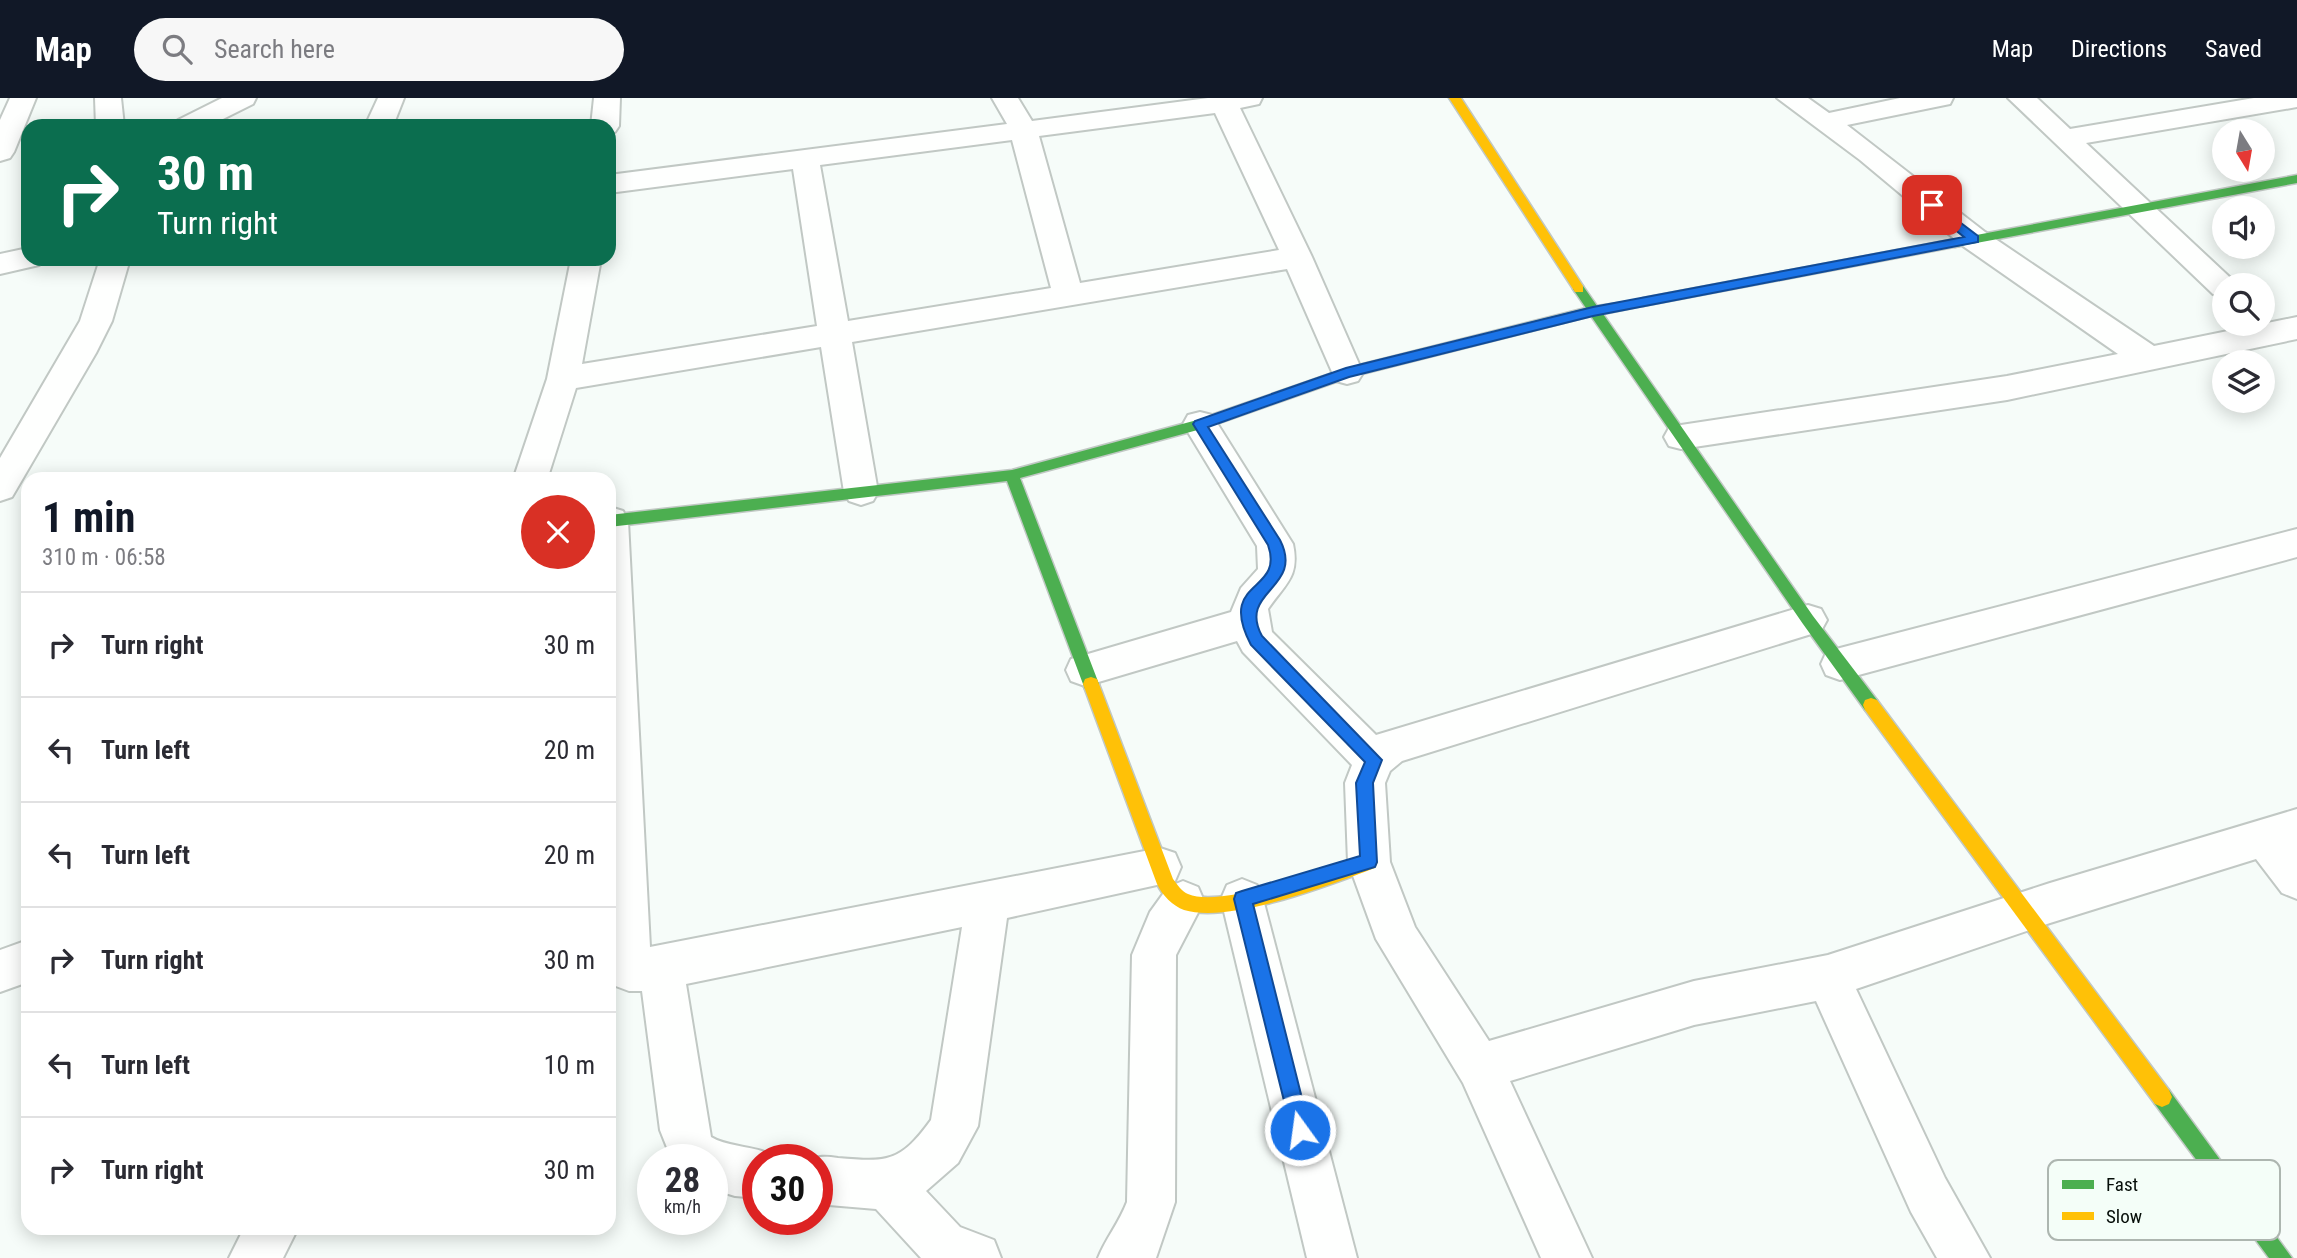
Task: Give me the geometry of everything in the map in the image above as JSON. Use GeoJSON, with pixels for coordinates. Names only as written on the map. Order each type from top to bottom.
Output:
{"type":"FeatureCollection","features":[{"type":"Feature","properties":{"kind":"street"},"geometry":{"type":"LineString","coordinates":[[6,163],[23,98]]}},
{"type":"Feature","properties":{"kind":"street"},"geometry":{"type":"LineString","coordinates":[[108,98],[110,119]]}},
{"type":"Feature","properties":{"kind":"street"},"geometry":{"type":"LineString","coordinates":[[202,119],[243,98]]}},
{"type":"Feature","properties":{"kind":"street"},"geometry":{"type":"LineString","coordinates":[[382,119],[391,98]]}},
{"type":"Feature","properties":{"kind":"street"},"geometry":{"type":"LineString","coordinates":[[606,119],[607,98]]}},
{"type":"Feature","properties":{"kind":"street"},"geometry":{"type":"LineString","coordinates":[[1005,98],[1023,128],[1068,295]]}},
{"type":"Feature","properties":{"kind":"street"},"geometry":{"type":"LineString","coordinates":[[1455,98],[1593,311],[1808,620],[2208,1160]]}},
{"type":"Feature","properties":{"kind":"street"},"geometry":{"type":"LineString","coordinates":[[1790,98],[1870,154],[1974,239],[2149,359]]}},
{"type":"Feature","properties":{"kind":"street"},"geometry":{"type":"LineString","coordinates":[[1823,122],[1940,98]]}},
{"type":"Feature","properties":{"kind":"street"},"geometry":{"type":"LineString","coordinates":[[2021,98],[2212,276]]}},
{"type":"Feature","properties":{"kind":"street"},"geometry":{"type":"LineString","coordinates":[[2064,138],[2297,99]]}},
{"type":"Feature","properties":{"kind":"street"},"geometry":{"type":"LineString","coordinates":[[616,183],[1237,101],[1297,257],[1346,373]]}},
{"type":"Feature","properties":{"kind":"street"},"geometry":{"type":"LineString","coordinates":[[804,157],[861,492]]}},
{"type":"Feature","properties":{"kind":"street"},"geometry":{"type":"LineString","coordinates":[[616,520],[1012,475],[1200,424],[1346,373],[1593,311],[2297,179]]}},
{"type":"Feature","properties":{"kind":"street"},"geometry":{"type":"LineString","coordinates":[[563,379],[1297,257]]}},
{"type":"Feature","properties":{"kind":"street"},"geometry":{"type":"LineString","coordinates":[[0,264],[21,260]]}},
{"type":"Feature","properties":{"kind":"street"},"geometry":{"type":"LineString","coordinates":[[0,488],[96,321],[113,266]]}},
{"type":"Feature","properties":{"kind":"street"},"geometry":{"type":"LineString","coordinates":[[533,472],[563,379],[585,266]]}},
{"type":"Feature","properties":{"kind":"street"},"geometry":{"type":"LineString","coordinates":[[1681,437],[2007,388],[2283,335]]}},
{"type":"Feature","properties":{"kind":"street"},"geometry":{"type":"LineString","coordinates":[[1200,424],[1275,544],[1280,559],[1276,574],[1250,602],[1247,622],[1256,640],[1374,760]]}},
{"type":"Feature","properties":{"kind":"street"},"geometry":{"type":"LineString","coordinates":[[1012,475],[1085,670],[1171,884],[1165,927],[1154,955],[1150,1202],[1138,1242],[1123,1258]]}},
{"type":"Feature","properties":{"kind":"street"},"geometry":{"type":"LineString","coordinates":[[1840,664],[2297,542]]}},
{"type":"Feature","properties":{"kind":"street"},"geometry":{"type":"LineString","coordinates":[[1567,1258],[1479,1067],[1398,939],[1369,862],[1365,783],[1374,760],[1389,748],[1808,620]]}},
{"type":"Feature","properties":{"kind":"street"},"geometry":{"type":"LineString","coordinates":[[1085,670],[1247,622]]}},
{"type":"Feature","properties":{"kind":"street"},"geometry":{"type":"LineString","coordinates":[[616,652],[633,970],[689,1144]]}},
{"type":"Feature","properties":{"kind":"street"},"geometry":{"type":"LineString","coordinates":[[1479,1067],[1694,1003],[1828,977],[2022,912],[2281,833],[2297,879]]}},
{"type":"Feature","properties":{"kind":"street"},"geometry":{"type":"LineString","coordinates":[[633,970],[988,902],[1171,884],[1208,905],[1242,899],[1369,862]]}},
{"type":"Feature","properties":{"kind":"street"},"geometry":{"type":"LineString","coordinates":[[1242,899],[1332,1258]]}},
{"type":"Feature","properties":{"kind":"street"},"geometry":{"type":"LineString","coordinates":[[833,1181],[887,1186],[918,1169],[942,1150],[954,1126],[988,902]]}},
{"type":"Feature","properties":{"kind":"street"},"geometry":{"type":"LineString","coordinates":[[0,971],[21,964]]}},
{"type":"Feature","properties":{"kind":"street"},"geometry":{"type":"LineString","coordinates":[[1828,977],[1928,1195],[1965,1258]]}},
{"type":"Feature","properties":{"kind":"street"},"geometry":{"type":"LineString","coordinates":[[887,1186],[943,1245],[976,1258]]}},
{"type":"Feature","properties":{"kind":"street"},"geometry":{"type":"LineString","coordinates":[[254,1258],[269,1235]]}},
{"type":"Feature","properties":{"kind":"street"},"geometry":{"type":"LineString","coordinates":[[2268,1240],[2282,1258]]}},
{"type":"Feature","properties":{"kind":"traffic: fast"},"geometry":{"type":"LineString","coordinates":[[1955,243],[2297,179]]}},
{"type":"Feature","properties":{"kind":"traffic: fast"},"geometry":{"type":"LineString","coordinates":[[1579,289],[1808,620],[1871,705]]}},
{"type":"Feature","properties":{"kind":"traffic: fast"},"geometry":{"type":"LineString","coordinates":[[1012,475],[1200,424],[1347,373],[1593,311],[1643,302]]}},
{"type":"Feature","properties":{"kind":"traffic: fast"},"geometry":{"type":"LineString","coordinates":[[616,520],[1012,475],[1091,684]]}},
{"type":"Feature","properties":{"kind":"traffic: fast"},"geometry":{"type":"LineString","coordinates":[[2162,1097],[2209,1160]]}},
{"type":"Feature","properties":{"kind":"traffic: fast"},"geometry":{"type":"LineString","coordinates":[[2269,1240],[2282,1258]]}},
{"type":"Feature","properties":{"kind":"traffic: slow"},"geometry":{"type":"LineString","coordinates":[[1455,98],[1579,289]]}},
{"type":"Feature","properties":{"kind":"traffic: slow"},"geometry":{"type":"LineString","coordinates":[[1643,302],[1955,243]]}},
{"type":"Feature","properties":{"kind":"traffic: slow"},"geometry":{"type":"LineString","coordinates":[[1091,684],[1166,884],[1183,901],[1204,905],[1251,898],[1369,862]]}},
{"type":"Feature","properties":{"kind":"traffic: slow"},"geometry":{"type":"LineString","coordinates":[[1871,705],[2162,1097]]}},
{"type":"Feature","properties":{"kind":"route"},"geometry":{"type":"LineString","coordinates":[[1300,1130],[1242,899],[1369,862],[1365,783],[1374,760],[1256,640],[1247,622],[1250,602],[1276,574],[1280,559],[1275,544],[1200,424],[1346,373],[1593,311],[1974,239],[1932,205]]}}]}
